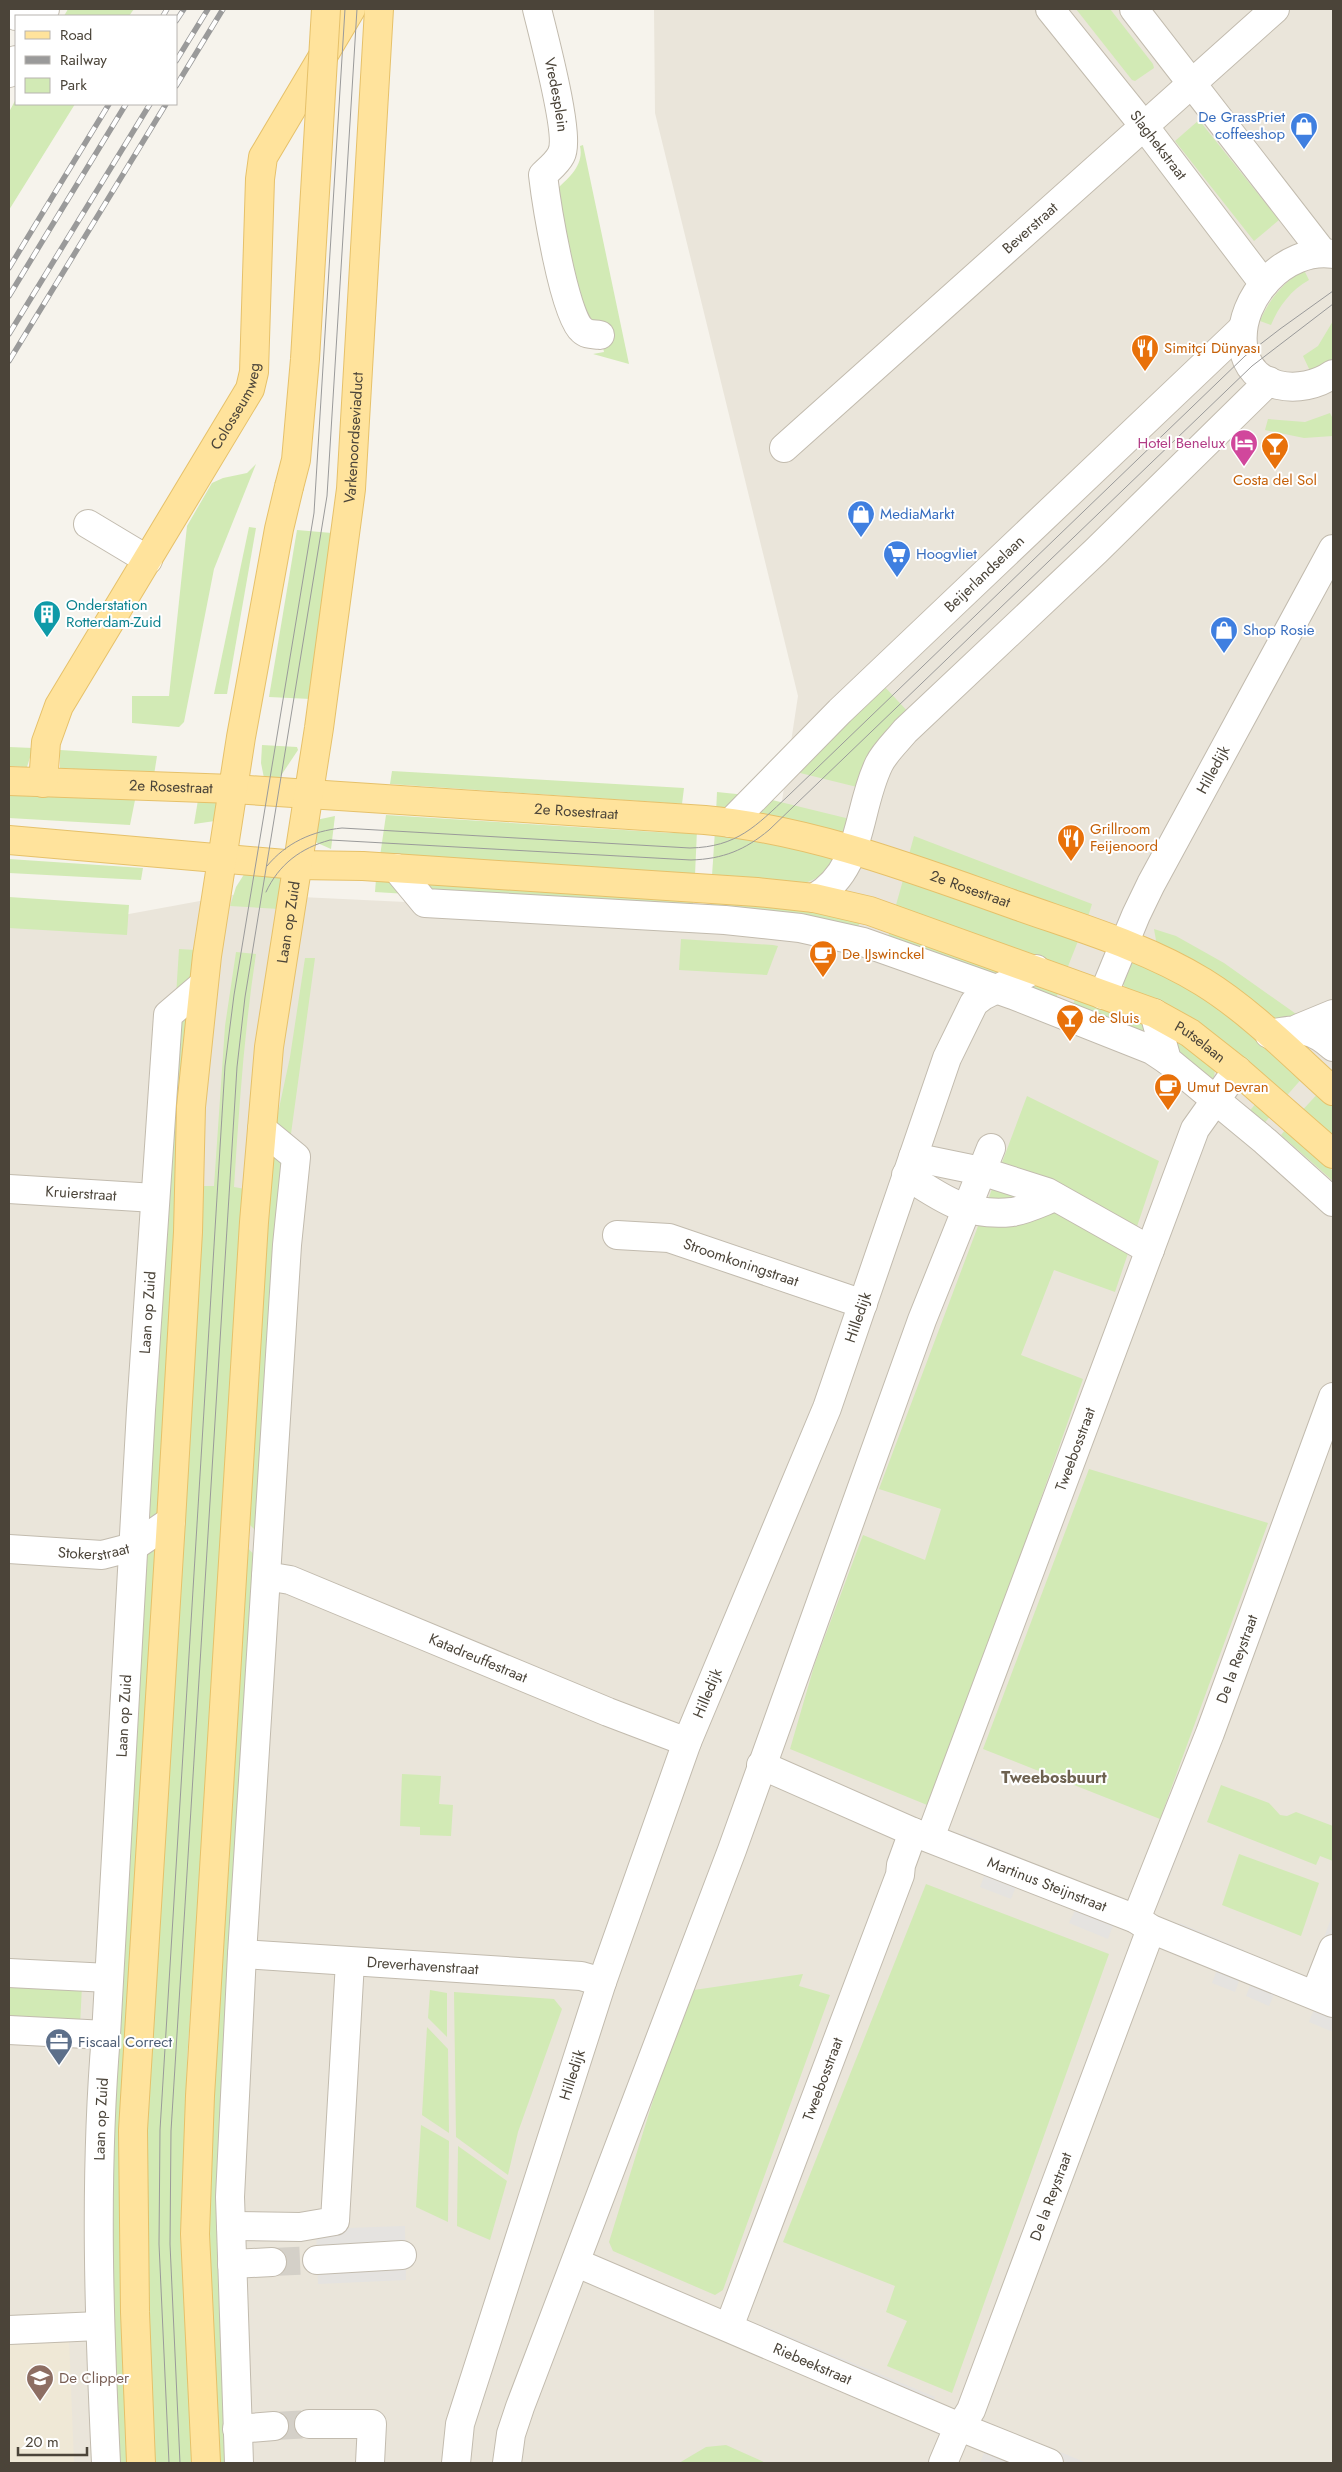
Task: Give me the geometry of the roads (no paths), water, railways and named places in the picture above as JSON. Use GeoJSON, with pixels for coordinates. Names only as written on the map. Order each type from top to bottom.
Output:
{"type":"FeatureCollection","features":[{"type":"Feature","properties":{"kind":"main road"},"geometry":{"type":"LineString","coordinates":[[141,2463],[135,2312],[133,2130],[172,1521],[188,1232],[191,1106],[203,985],[249,690],[279,529],[296,460],[326,9]]}},
{"type":"Feature","properties":{"kind":"main road","name":"Colosseumweg"},"geometry":{"type":"LineString","coordinates":[[43,783],[46,742],[59,706],[250,389],[254,372],[260,179],[263,157],[351,9]]}},
{"type":"Feature","properties":{"kind":"main road","name":"Varkenoordseviaduct"},"geometry":{"type":"LineString","coordinates":[[297,865],[319,728],[351,489],[379,9]]}},
{"type":"Feature","properties":{"kind":"main road","name":"2e Rosestraat"},"geometry":{"type":"LineString","coordinates":[[9,781],[234,789],[730,823],[853,850],[1124,944]]}},
{"type":"Feature","properties":{"kind":"main road"},"geometry":{"type":"LineString","coordinates":[[9,840],[297,865],[396,868],[658,884],[814,898],[870,911],[1104,994]]}},
{"type":"Feature","properties":{"kind":"main road","name":"Laan op Zuid"},"geometry":{"type":"LineString","coordinates":[[206,2463],[195,2234],[200,2096],[254,1222],[269,1047],[297,865]]}},
{"type":"Feature","properties":{"kind":"main road"},"geometry":{"type":"LineString","coordinates":[[1124,944],[1157,957],[1204,982],[1270,1034],[1333,1091]]}},
{"type":"Feature","properties":{"kind":"main road","name":"Putselaan"},"geometry":{"type":"LineString","coordinates":[[1104,994],[1154,1013],[1190,1033],[1237,1070],[1333,1154]]}},
{"type":"Feature","properties":{"kind":"street","name":"Vredesplein"},"geometry":{"type":"LineString","coordinates":[[537,9],[562,124],[564,143],[561,155],[543,175],[546,200],[568,302],[577,325],[588,334],[600,335]]}},
{"type":"Feature","properties":{"kind":"street","name":"Slaghekstraat"},"geometry":{"type":"LineString","coordinates":[[1050,9],[1144,126],[1264,284]]}},
{"type":"Feature","properties":{"kind":"street"},"geometry":{"type":"LineString","coordinates":[[1134,9],[1328,254],[1291,261],[1264,284],[1254,298],[1244,328],[1246,356],[1259,374],[1269,382],[1281,387],[1300,387],[1332,377]]}},
{"type":"Feature","properties":{"kind":"street","name":"Beverstraat"},"geometry":{"type":"LineString","coordinates":[[784,448],[1275,9]]}},
{"type":"Feature","properties":{"kind":"street"},"geometry":{"type":"LineString","coordinates":[[9,73],[15,62]]}},
{"type":"Feature","properties":{"kind":"street","name":"Beijerlandselaan"},"geometry":{"type":"LineString","coordinates":[[730,823],[847,704],[1244,328]]}},
{"type":"Feature","properties":{"kind":"street"},"geometry":{"type":"LineString","coordinates":[[814,898],[826,891],[839,879],[853,850],[862,815],[880,762],[905,731],[1096,551],[1269,382]]}},
{"type":"Feature","properties":{"kind":"street"},"geometry":{"type":"LineString","coordinates":[[88,524],[148,560]]}},
{"type":"Feature","properties":{"kind":"street","name":"Hilledijk"},"geometry":{"type":"LineString","coordinates":[[1104,994],[1148,891],[1333,549]]}},
{"type":"Feature","properties":{"kind":"street"},"geometry":{"type":"LineString","coordinates":[[396,868],[425,902],[725,920],[800,928],[863,942],[997,989],[1152,1050],[1215,1098],[1333,1202]]}},
{"type":"Feature","properties":{"kind":"street","name":"Hilledijk"},"geometry":{"type":"LineString","coordinates":[[456,2463],[460,2424],[602,1982],[687,1742],[827,1408],[947,1058],[974,1003],[982,996],[1036,969]]}},
{"type":"Feature","properties":{"kind":"street","name":"Laan op Zuid"},"geometry":{"type":"LineString","coordinates":[[106,2463],[99,2326],[98,2160],[100,2102],[106,2035],[133,1547],[155,1198],[168,1015],[203,985]]}},
{"type":"Feature","properties":{"kind":"street","name":"Putselaan"},"geometry":{"type":"LineString","coordinates":[[1154,1013],[1167,1060]]}},
{"type":"Feature","properties":{"kind":"street"},"geometry":{"type":"LineString","coordinates":[[1270,1034],[1299,1028],[1333,1014]]}},
{"type":"Feature","properties":{"kind":"street"},"geometry":{"type":"LineString","coordinates":[[1299,1028],[1321,1036],[1333,1047]]}},
{"type":"Feature","properties":{"kind":"street","name":"Tweebosstraat"},"geometry":{"type":"LineString","coordinates":[[729,2327],[900,1875],[900,1865],[922,1835],[1150,1250],[1195,1129],[1215,1098],[1237,1070]]}},
{"type":"Feature","properties":{"kind":"street"},"geometry":{"type":"LineString","coordinates":[[239,2463],[230,2197],[242,1954],[287,1245],[296,1157],[262,1129]]}},
{"type":"Feature","properties":{"kind":"street"},"geometry":{"type":"LineString","coordinates":[[507,2463],[508,2448],[520,2407],[577,2263],[725,1868],[922,1320],[986,1160]]}},
{"type":"Feature","properties":{"kind":"street"},"geometry":{"type":"LineString","coordinates":[[910,1166],[986,1160],[1055,1196],[1150,1250]]}},
{"type":"Feature","properties":{"kind":"street"},"geometry":{"type":"LineString","coordinates":[[910,1166],[949,1202],[966,1209],[1012,1212],[1055,1196]]}},
{"type":"Feature","properties":{"kind":"street","name":"Kruierstraat"},"geometry":{"type":"LineString","coordinates":[[9,1189],[155,1198]]}},
{"type":"Feature","properties":{"kind":"street","name":"Stroomkoningstraat"},"geometry":{"type":"LineString","coordinates":[[617,1235],[669,1238],[863,1304]]}},
{"type":"Feature","properties":{"kind":"street","name":"De la Reystraat"},"geometry":{"type":"LineString","coordinates":[[943,2463],[960,2427],[971,2410],[1210,1733],[1333,1397]]}},
{"type":"Feature","properties":{"kind":"street","name":"Stokerstraat"},"geometry":{"type":"LineString","coordinates":[[9,1549],[102,1555],[133,1547],[172,1521]]}},
{"type":"Feature","properties":{"kind":"street"},"geometry":{"type":"LineString","coordinates":[[234,1523],[267,1565]]}},
{"type":"Feature","properties":{"kind":"street","name":"Katadreuffestraat"},"geometry":{"type":"LineString","coordinates":[[267,1565],[290,1580],[608,1712],[687,1742]]}},
{"type":"Feature","properties":{"kind":"street","name":"Martinus Steijnstraat"},"geometry":{"type":"LineString","coordinates":[[761,1765],[922,1835],[1324,1999]]}},
{"type":"Feature","properties":{"kind":"street"},"geometry":{"type":"LineString","coordinates":[[1324,1999],[1333,1949]]}},
{"type":"Feature","properties":{"kind":"street","name":"Dreverhavenstraat"},"geometry":{"type":"LineString","coordinates":[[242,1954],[581,1976],[602,1982]]}},
{"type":"Feature","properties":{"kind":"street"},"geometry":{"type":"LineString","coordinates":[[231,2226],[300,2227],[336,2221],[350,1962]]}},
{"type":"Feature","properties":{"kind":"street"},"geometry":{"type":"LineString","coordinates":[[9,1973],[109,1978]]}},
{"type":"Feature","properties":{"kind":"street"},"geometry":{"type":"LineString","coordinates":[[9,2030],[106,2035]]}},
{"type":"Feature","properties":{"kind":"street"},"geometry":{"type":"LineString","coordinates":[[317,2260],[402,2255]]}},
{"type":"Feature","properties":{"kind":"street"},"geometry":{"type":"LineString","coordinates":[[232,2264],[272,2262]]}},
{"type":"Feature","properties":{"kind":"street","name":"Riebeekstraat"},"geometry":{"type":"LineString","coordinates":[[577,2263],[960,2427],[1049,2463]]}},
{"type":"Feature","properties":{"kind":"street"},"geometry":{"type":"LineString","coordinates":[[9,2330],[99,2326]]}},
{"type":"Feature","properties":{"kind":"street"},"geometry":{"type":"LineString","coordinates":[[310,2424],[372,2424],[370,2463]]}},
{"type":"Feature","properties":{"kind":"street"},"geometry":{"type":"LineString","coordinates":[[237,2429],[274,2426]]}},
{"type":"Feature","properties":{"kind":"tunnel"},"geometry":{"type":"LineString","coordinates":[[272,2262],[317,2260]]}},
{"type":"Feature","properties":{"kind":"tunnel"},"geometry":{"type":"LineString","coordinates":[[274,2426],[309,2424]]}},
{"type":"Feature","properties":{"kind":"tram line"},"geometry":{"type":"LineString","coordinates":[[169,2463],[159,2244],[160,2130],[225,1066],[234,995],[314,513],[345,9]]}},
{"type":"Feature","properties":{"kind":"tram line"},"geometry":{"type":"LineString","coordinates":[[180,2463],[170,2244],[171,2131],[237,1067],[245,997],[327,496],[357,9]]}},
{"type":"Feature","properties":{"kind":"tram line"},"geometry":{"type":"LineString","coordinates":[[267,866],[274,858],[300,839],[320,832],[342,828],[690,848],[721,844],[745,833],[766,817],[1245,356],[1333,291]]}},
{"type":"Feature","properties":{"kind":"tram line"},"geometry":{"type":"LineString","coordinates":[[266,892],[277,873],[292,858],[319,843],[330,840],[691,860],[713,858],[742,848],[769,830],[1252,366],[1333,304]]}},
{"type":"Feature","properties":{"kind":"railway"},"geometry":{"type":"LineString","coordinates":[[164,15],[167,9]]}},
{"type":"Feature","properties":{"kind":"railway"},"geometry":{"type":"LineString","coordinates":[[178,18],[184,9]]}},
{"type":"Feature","properties":{"kind":"railway"},"geometry":{"type":"LineString","coordinates":[[178,58],[208,9]]}},
{"type":"Feature","properties":{"kind":"railway"},"geometry":{"type":"LineString","coordinates":[[178,83],[223,9]]}},
{"type":"Feature","properties":{"kind":"railway"},"geometry":{"type":"LineString","coordinates":[[9,268],[108,105]]}},
{"type":"Feature","properties":{"kind":"railway"},"geometry":{"type":"LineString","coordinates":[[9,296],[125,105]]}},
{"type":"Feature","properties":{"kind":"railway"},"geometry":{"type":"LineString","coordinates":[[9,334],[149,105]]}},
{"type":"Feature","properties":{"kind":"railway"},"geometry":{"type":"LineString","coordinates":[[9,361],[165,105]]}},
{"type":"Feature","properties":{"kind":"place","name":"De GrassPriet coffeeshop"},"geometry":{"type":"Point","coordinates":[1304,150]}},
{"type":"Feature","properties":{"kind":"place","name":"Simitçi Dünyası"},"geometry":{"type":"Point","coordinates":[1145,372]}},
{"type":"Feature","properties":{"kind":"place","name":"Hotel Benelux"},"geometry":{"type":"Point","coordinates":[1244,467]}},
{"type":"Feature","properties":{"kind":"place","name":"Costa del Sol"},"geometry":{"type":"Point","coordinates":[1275,470]}},
{"type":"Feature","properties":{"kind":"place","name":"MediaMarkt"},"geometry":{"type":"Point","coordinates":[861,538]}},
{"type":"Feature","properties":{"kind":"place","name":"Hoogvliet"},"geometry":{"type":"Point","coordinates":[897,578]}},
{"type":"Feature","properties":{"kind":"place","name":"Onderstation Rotterdam-Zuid"},"geometry":{"type":"Point","coordinates":[47,638]}},
{"type":"Feature","properties":{"kind":"place","name":"Shop Rosie"},"geometry":{"type":"Point","coordinates":[1224,654]}},
{"type":"Feature","properties":{"kind":"place","name":"Grillroom Feijenoord"},"geometry":{"type":"Point","coordinates":[1071,862]}},
{"type":"Feature","properties":{"kind":"place","name":"De IJswinckel"},"geometry":{"type":"Point","coordinates":[823,978]}},
{"type":"Feature","properties":{"kind":"place","name":"de Sluis"},"geometry":{"type":"Point","coordinates":[1070,1042]}},
{"type":"Feature","properties":{"kind":"place","name":"Umut Devran"},"geometry":{"type":"Point","coordinates":[1168,1111]}},
{"type":"Feature","properties":{"kind":"place","name":"Fiscaal Correct"},"geometry":{"type":"Point","coordinates":[59,2066]}},
{"type":"Feature","properties":{"kind":"place","name":"De Clipper"},"geometry":{"type":"Point","coordinates":[40,2402]}},
{"type":"Feature","properties":{"kind":"district","name":"Tweebosbuurt"},"geometry":{"type":"Point","coordinates":[1054,1777]}}]}
